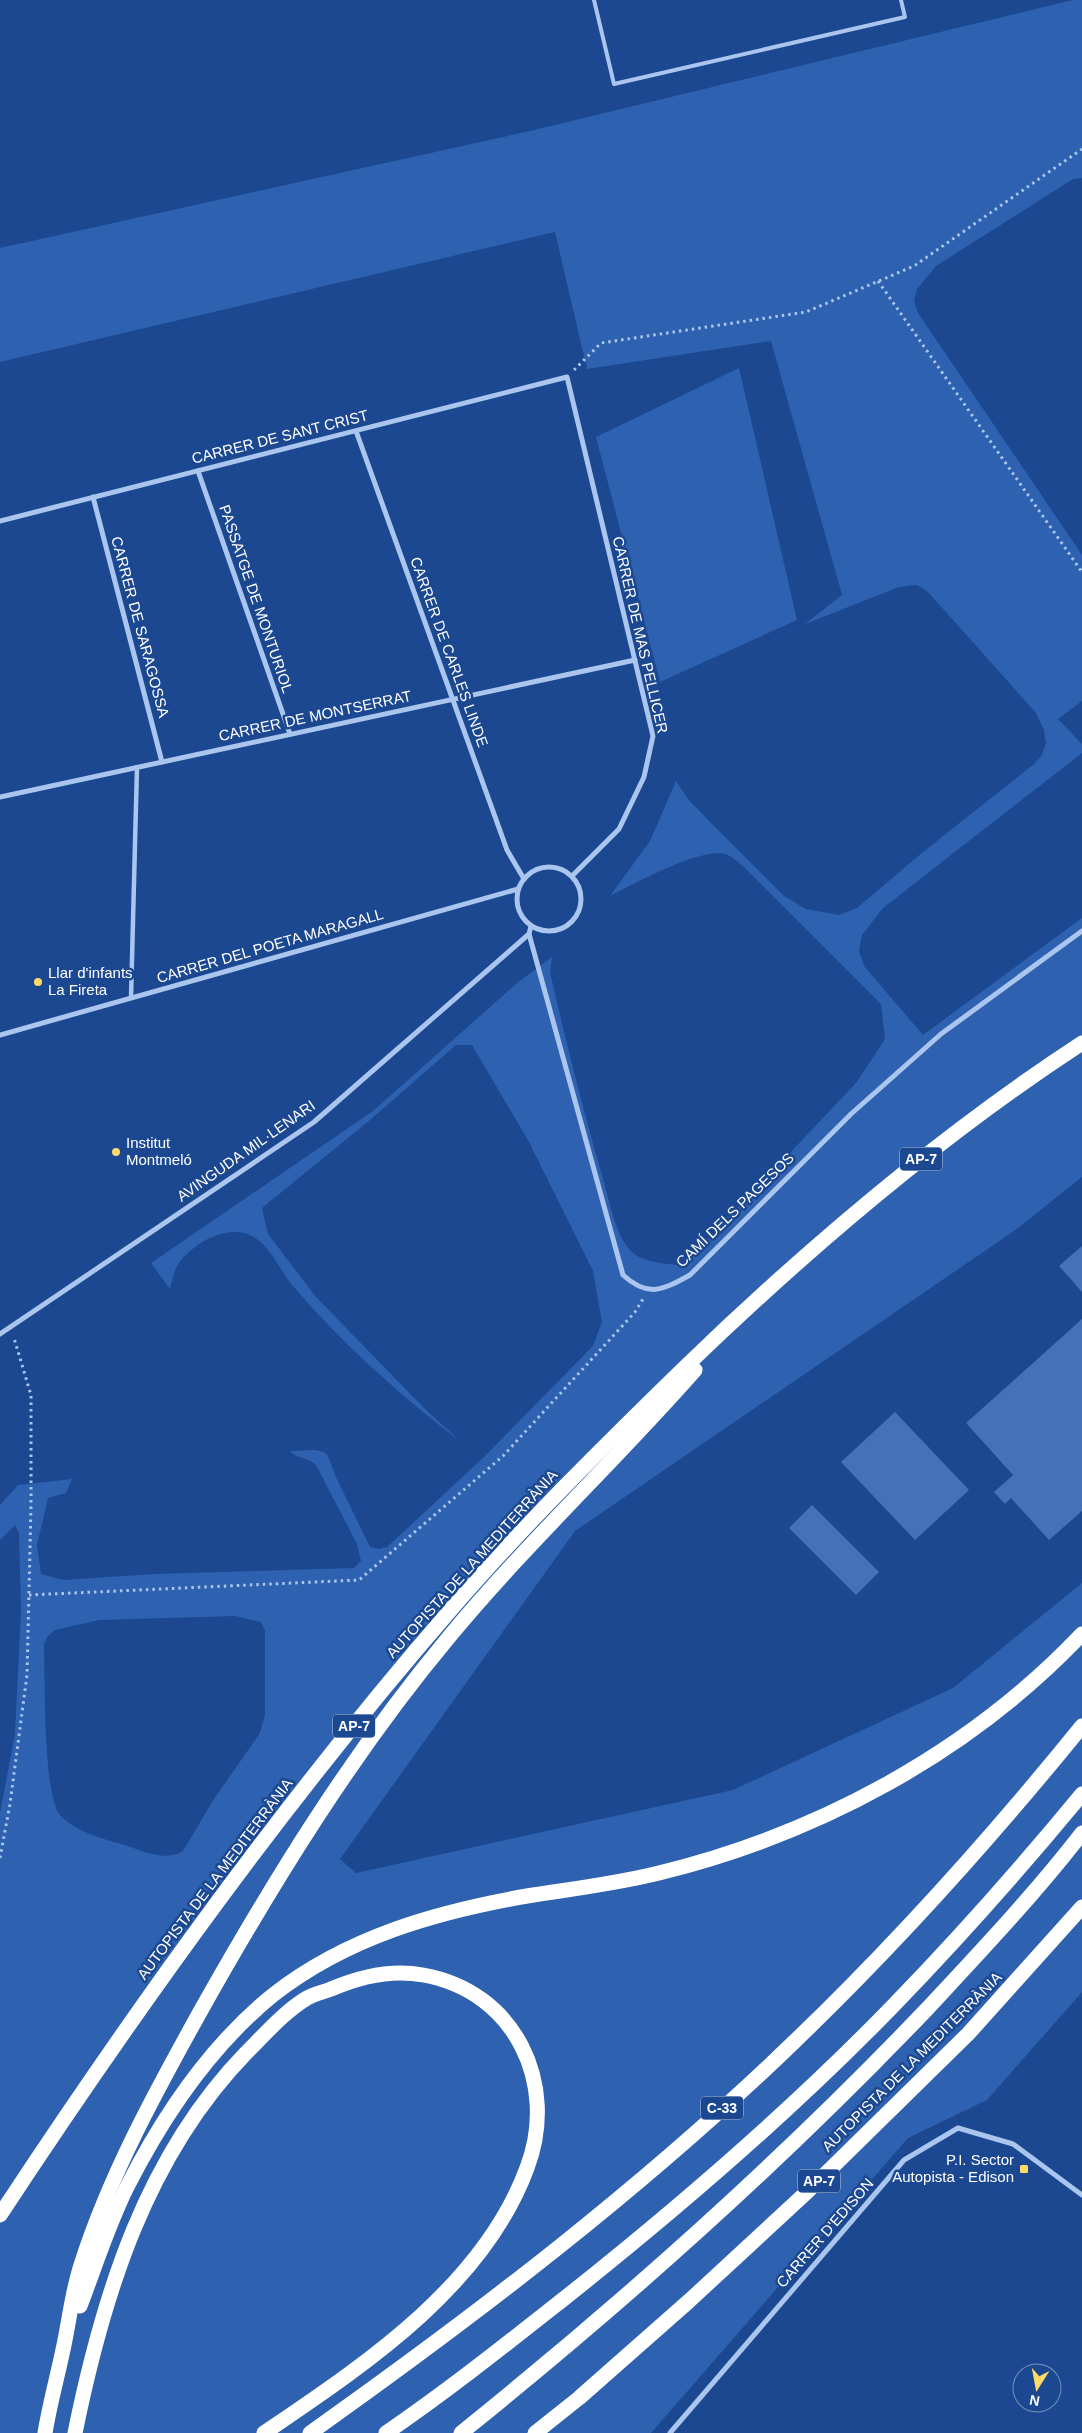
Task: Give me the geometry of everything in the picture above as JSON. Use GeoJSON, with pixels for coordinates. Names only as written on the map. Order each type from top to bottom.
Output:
{"type":"FeatureCollection","features":[{"type":"Feature","properties":{"kind":"highway","name":"AUTOPISTA DE LA MEDITERRÀNIA"},"geometry":{"type":"LineString","coordinates":[[0,2215],[149,1995],[259,1846],[386,1685],[456,1603],[606,1444],[769,1287],[924,1157],[1082,1043]]}},
{"type":"Feature","properties":{"kind":"highway"},"geometry":{"type":"LineString","coordinates":[[45,2433],[80,2267],[111,2188],[171,2064],[248,1926],[335,1791],[382,1723],[449,1637],[504,1574],[640,1432],[769,1287]]}},
{"type":"Feature","properties":{"kind":"highway"},"geometry":{"type":"LineString","coordinates":[[63,2349],[126,2189],[161,2126],[194,2078],[230,2035],[273,1996],[321,1962],[360,1942],[403,1925],[526,1896],[592,1887],[658,1873],[776,1836],[834,1812],[940,1753],[1008,1702],[1082,1634]]}},
{"type":"Feature","properties":{"kind":"highway","name":"C-33"},"geometry":{"type":"LineString","coordinates":[[310,2433],[485,2306],[574,2236],[653,2169],[793,2044],[929,1906],[1023,1799],[1082,1726]]}},
{"type":"Feature","properties":{"kind":"highway","name":"C-33"},"geometry":{"type":"LineString","coordinates":[[386,2433],[515,2337],[603,2267],[700,2186],[807,2090],[910,1987],[1033,1853],[1082,1794]]}},
{"type":"Feature","properties":{"kind":"highway"},"geometry":{"type":"LineString","coordinates":[[461,2433],[540,2370],[798,2140],[994,1938],[1082,1833]]}},
{"type":"Feature","properties":{"kind":"highway","name":"AUTOPISTA DE LA MEDITERRÀNIA"},"geometry":{"type":"LineString","coordinates":[[535,2433],[580,2398],[808,2191],[968,2034],[1082,1907]]}},
{"type":"Feature","properties":{"kind":"highway"},"geometry":{"type":"LineString","coordinates":[[74,2433],[93,2352],[116,2272],[145,2199],[187,2125],[232,2067],[272,2026],[308,1998],[347,1982],[390,1974],[423,1975],[458,1986],[476,1995],[494,2009],[527,2054],[536,2085],[538,2117],[535,2142],[518,2189],[506,2212],[480,2250],[453,2283],[424,2313],[390,2343],[336,2384],[264,2433]]}},
{"type":"Feature","properties":{"kind":"street","name":"CARRER DE SANT CRIST"},"geometry":{"type":"LineString","coordinates":[[0,521],[567,377]]}},
{"type":"Feature","properties":{"kind":"street","name":"CARRER DE MAS PELLICER"},"geometry":{"type":"LineString","coordinates":[[567,377],[653,736],[644,777],[619,829],[572,876]]}},
{"type":"Feature","properties":{"kind":"street","name":"CARRER DE CARLES LINDE"},"geometry":{"type":"LineString","coordinates":[[356,431],[507,850],[524,879]]}},
{"type":"Feature","properties":{"kind":"street","name":"PASSATGE DE MONTURIOL"},"geometry":{"type":"LineString","coordinates":[[198,471],[290,734]]}},
{"type":"Feature","properties":{"kind":"street","name":"CARRER DE SARAGOSSA"},"geometry":{"type":"LineString","coordinates":[[93,498],[162,762]]}},
{"type":"Feature","properties":{"kind":"street","name":"CARRER DE MONTSERRAT"},"geometry":{"type":"LineString","coordinates":[[0,797],[635,660]]}},
{"type":"Feature","properties":{"kind":"street"},"geometry":{"type":"LineString","coordinates":[[131,998],[137,767]]}},
{"type":"Feature","properties":{"kind":"street"},"geometry":{"type":"LineString","coordinates":[[543,867],[562,869],[572,876],[580,889],[582,901],[579,913],[573,922],[563,929],[552,932],[541,931],[530,926],[519,911],[516,900],[518,889],[524,879],[532,871],[543,867]]}},
{"type":"Feature","properties":{"kind":"street","name":"CARRER DEL POETA MARAGALL"},"geometry":{"type":"LineString","coordinates":[[0,1035],[518,889]]}},
{"type":"Feature","properties":{"kind":"street"},"geometry":{"type":"LineString","coordinates":[[530,926],[529,934],[623,1275],[635,1285],[649,1290]]}},
{"type":"Feature","properties":{"kind":"street","name":"CAMÍ DELS PAGESOS"},"geometry":{"type":"LineString","coordinates":[[649,1290],[668,1288],[690,1274],[851,1114],[941,1034],[1082,932]]}},
{"type":"Feature","properties":{"kind":"street","name":"AVINGUDA MIL·LENARI"},"geometry":{"type":"LineString","coordinates":[[0,1334],[314,1122],[529,934]]}},
{"type":"Feature","properties":{"kind":"street","name":"CARRER D'EDISON"},"geometry":{"type":"LineString","coordinates":[[670,2433],[904,2160],[958,2128],[1013,2144],[1082,2194]]}},
{"type":"Feature","properties":{"kind":"lane"},"geometry":{"type":"LineString","coordinates":[[594,0],[614,84],[906,17],[901,0]]}},
{"type":"Feature","properties":{"kind":"path"},"geometry":{"type":"LineString","coordinates":[[567,377],[601,343],[806,312],[914,266],[1082,149]]}},
{"type":"Feature","properties":{"kind":"path"},"geometry":{"type":"LineString","coordinates":[[878,281],[1082,572]]}},
{"type":"Feature","properties":{"kind":"path"},"geometry":{"type":"LineString","coordinates":[[29,1595],[359,1580],[503,1456],[635,1312],[649,1290]]}},
{"type":"Feature","properties":{"kind":"path"},"geometry":{"type":"LineString","coordinates":[[0,1858],[10,1804],[27,1675],[29,1595],[31,1396],[11,1326]]}},
{"type":"Feature","properties":{"kind":"shaded area"},"geometry":{"type":"Polygon","coordinates":[[[1073,0],[1082,0],[1082,178],[1073,179],[936,266],[917,289],[914,301],[918,313],[1082,555],[1082,701],[1058,719],[1082,744],[1082,753],[883,908],[862,935],[859,951],[864,966],[923,1035],[1082,918],[1082,1177],[1014,1231],[575,1531],[340,1859],[356,1873],[733,1790],[953,1688],[1082,1583],[1082,1992],[987,2100],[908,2138],[651,2433],[0,2433],[0,1813],[15,1734],[21,1610],[19,1533],[15,1525],[0,1540],[0,1505],[18,1485],[72,1479],[66,1493],[48,1498],[37,1545],[41,1574],[63,1580],[155,1574],[354,1568],[361,1561],[357,1544],[317,1467],[311,1461],[297,1456],[290,1451],[315,1450],[324,1452],[328,1456],[336,1477],[370,1547],[379,1549],[387,1547],[485,1456],[593,1346],[602,1322],[593,1271],[529,1142],[472,1045],[456,1045],[370,1120],[262,1208],[268,1234],[316,1297],[424,1408],[461,1442],[416,1406],[351,1348],[311,1307],[292,1285],[267,1249],[254,1238],[247,1234],[228,1232],[209,1238],[192,1250],[178,1264],[170,1289],[151,1263],[373,1111],[517,983],[552,957],[550,972],[562,1024],[616,1225],[625,1243],[634,1254],[653,1262],[680,1265],[700,1248],[856,1083],[885,1039],[881,1004],[744,867],[730,856],[713,854],[683,861],[610,896],[650,841],[676,781],[688,799],[784,896],[806,909],[839,915],[857,908],[923,852],[1034,764],[1042,755],[1046,743],[1044,730],[1036,713],[928,592],[917,585],[899,587],[805,624],[842,595],[771,341],[587,369],[555,232],[0,362],[0,248],[530,131],[1073,0]],[[235,1616],[99,1620],[55,1630],[48,1636],[44,1644],[46,1734],[50,1785],[54,1803],[60,1815],[66,1821],[90,1834],[147,1852],[169,1856],[183,1851],[214,1799],[260,1733],[265,1715],[265,1631],[261,1622],[235,1616]]]}},
{"type":"Feature","properties":{"kind":"shaded area"},"geometry":{"type":"Polygon","coordinates":[[[739,368],[797,620],[660,682],[596,437],[739,368]]]}},
{"type":"Feature","properties":{"kind":"building"},"geometry":{"type":"Polygon","coordinates":[[[1082,1246],[1082,1292],[1059,1266],[1082,1246]]]}},
{"type":"Feature","properties":{"kind":"building"},"geometry":{"type":"Polygon","coordinates":[[[1082,1319],[1082,1511],[1049,1540],[1011,1498],[1005,1504],[994,1492],[1013,1475],[966,1423],[1082,1319]]]}},
{"type":"Feature","properties":{"kind":"building"},"geometry":{"type":"Polygon","coordinates":[[[895,1412],[969,1490],[915,1540],[841,1462],[895,1412]]]}},
{"type":"Feature","properties":{"kind":"building"},"geometry":{"type":"Polygon","coordinates":[[[812,1505],[879,1572],[856,1595],[789,1528],[812,1505]]]}},
{"type":"Feature","properties":{"kind":"place","name":"Llar d'infants La Fireta"},"geometry":{"type":"Point","coordinates":[38,982]}},
{"type":"Feature","properties":{"kind":"place","name":"Institut Montmeló"},"geometry":{"type":"Point","coordinates":[116,1152]}},
{"type":"Feature","properties":{"kind":"place","name":"P.I. Sector Autopista - Edison"},"geometry":{"type":"Point","coordinates":[1024,2169]}}]}
